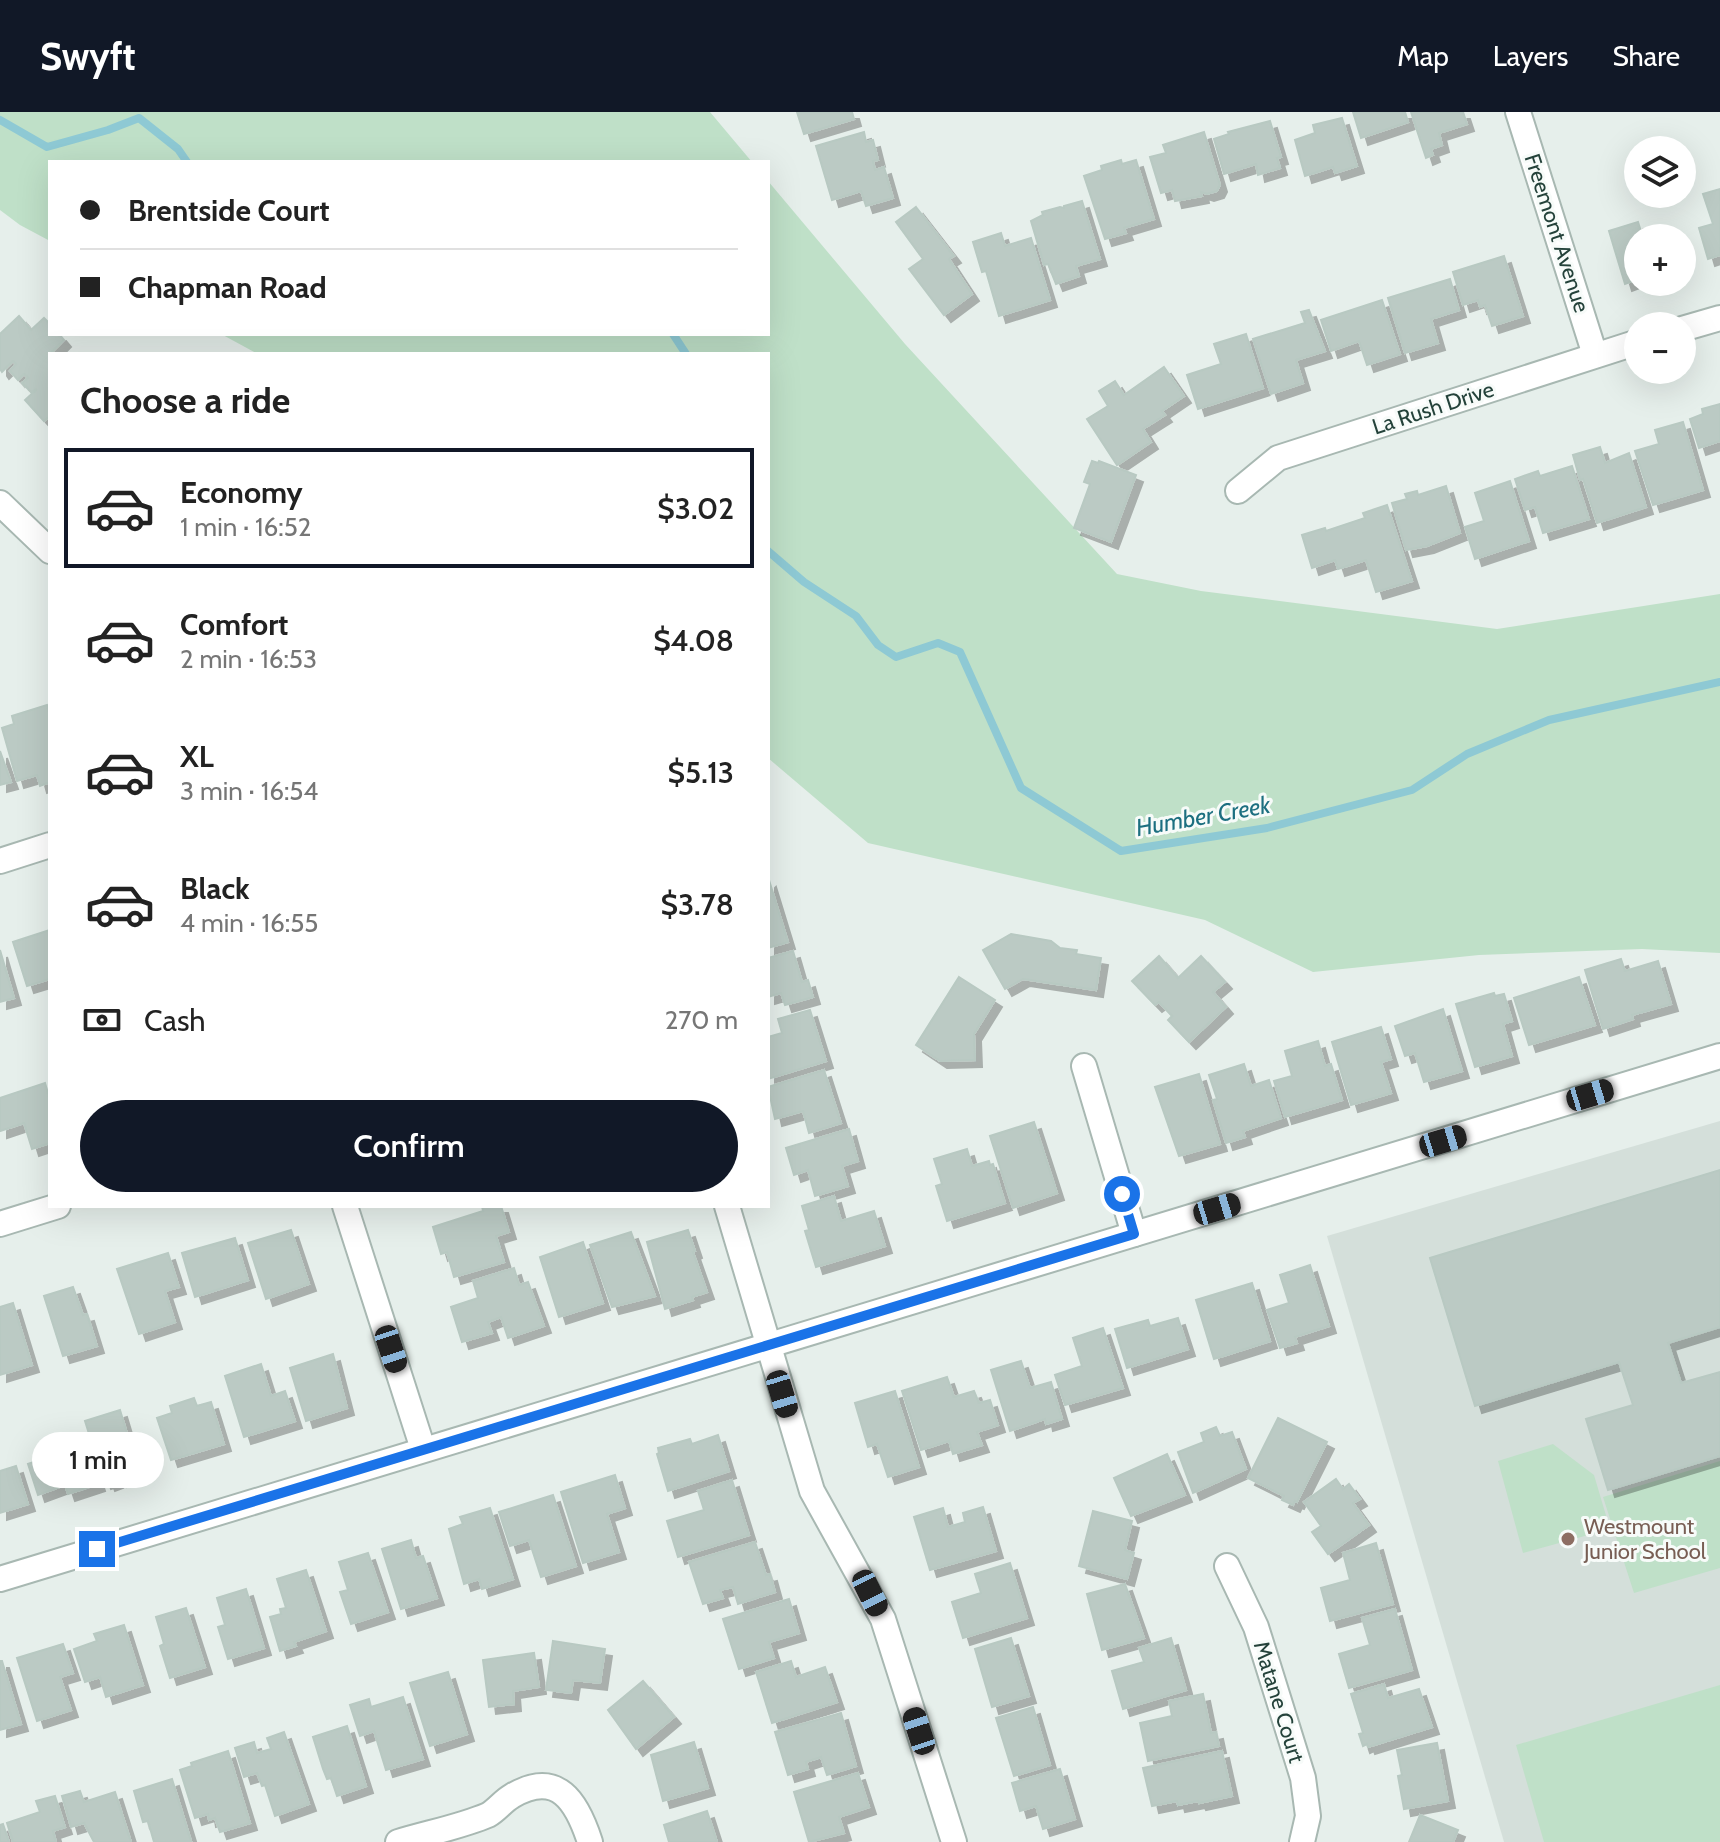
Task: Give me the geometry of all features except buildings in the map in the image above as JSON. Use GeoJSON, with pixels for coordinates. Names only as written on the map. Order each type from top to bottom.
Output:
{"type":"FeatureCollection","features":[{"type":"Feature","properties":{"kind":"street","name":"Freemont Avenue"},"geometry":{"type":"LineString","coordinates":[[1518,112],[1595,355]]}},
{"type":"Feature","properties":{"kind":"street"},"geometry":{"type":"LineString","coordinates":[[1696,325],[1720,318]]}},
{"type":"Feature","properties":{"kind":"street","name":"La Rush Drive"},"geometry":{"type":"LineString","coordinates":[[1238,491],[1278,458],[1624,346]]}},
{"type":"Feature","properties":{"kind":"street"},"geometry":{"type":"LineString","coordinates":[[0,503],[48,549]]}},
{"type":"Feature","properties":{"kind":"street"},"geometry":{"type":"LineString","coordinates":[[0,861],[48,846]]}},
{"type":"Feature","properties":{"kind":"street"},"geometry":{"type":"LineString","coordinates":[[0,1579],[1720,1056]]}},
{"type":"Feature","properties":{"kind":"street"},"geometry":{"type":"LineString","coordinates":[[1084,1066],[1134,1234]]}},
{"type":"Feature","properties":{"kind":"street"},"geometry":{"type":"LineString","coordinates":[[0,1224],[52,1208]]}},
{"type":"Feature","properties":{"kind":"street"},"geometry":{"type":"LineString","coordinates":[[346,1208],[423,1449]]}},
{"type":"Feature","properties":{"kind":"street"},"geometry":{"type":"LineString","coordinates":[[728,1208],[812,1491],[883,1619],[954,1842]]}},
{"type":"Feature","properties":{"kind":"street","name":"Matane Court"},"geometry":{"type":"LineString","coordinates":[[1227,1566],[1256,1627],[1303,1778],[1308,1816],[1302,1842]]}},
{"type":"Feature","properties":{"kind":"street"},"geometry":{"type":"LineString","coordinates":[[398,1842],[487,1815],[522,1791],[546,1786],[557,1788],[569,1797],[590,1842]]}},
{"type":"Feature","properties":{"kind":"shaded area","name":"Westmount Junior School"},"geometry":{"type":"Polygon","coordinates":[[[1720,1121],[1720,1842],[1504,1842],[1327,1236],[1720,1121]]]}},
{"type":"Feature","properties":{"kind":"green space"},"geometry":{"type":"Polygon","coordinates":[[[0,112],[710,112],[750,160],[48,160],[48,240],[0,210],[0,112]]]}},
{"type":"Feature","properties":{"kind":"green space"},"geometry":{"type":"Polygon","coordinates":[[[770,183],[905,344],[1117,574],[1201,591],[1497,629],[1720,594],[1720,953],[1642,949],[1479,955],[1313,972],[1205,920],[868,843],[770,760],[770,352],[254,352],[225,336],[770,336],[770,183]]]}},
{"type":"Feature","properties":{"kind":"green space"},"geometry":{"type":"Polygon","coordinates":[[[1553,1444],[1594,1475],[1610,1529],[1523,1553],[1498,1461],[1553,1444]]]}},
{"type":"Feature","properties":{"kind":"green space"},"geometry":{"type":"Polygon","coordinates":[[[1720,1461],[1720,1568],[1634,1593],[1603,1497],[1720,1461]]]}},
{"type":"Feature","properties":{"kind":"green space"},"geometry":{"type":"Polygon","coordinates":[[[1720,1685],[1720,1842],[1544,1842],[1516,1745],[1720,1685]]]}},
{"type":"Feature","properties":{"kind":"waterway","name":"Humber Creek"},"geometry":{"type":"LineString","coordinates":[[0,120],[47,147],[139,118],[178,149],[186,160]]}},
{"type":"Feature","properties":{"kind":"waterway","name":"Humber Creek"},"geometry":{"type":"LineString","coordinates":[[674,336],[685,352]]}},
{"type":"Feature","properties":{"kind":"waterway","name":"Humber Creek"},"geometry":{"type":"LineString","coordinates":[[770,553],[804,582],[856,616],[878,645],[896,657],[938,643],[960,652],[1021,788],[1121,851],[1267,828],[1412,790],[1467,754],[1549,720],[1720,682]]}},
{"type":"Feature","properties":{"kind":"place","name":"Westmount Junior School"},"geometry":{"type":"Point","coordinates":[1568,1539]}},
{"type":"Feature","properties":{"kind":"route"},"geometry":{"type":"LineString","coordinates":[[97,1549],[1134,1234],[1122,1194]]}}]}
